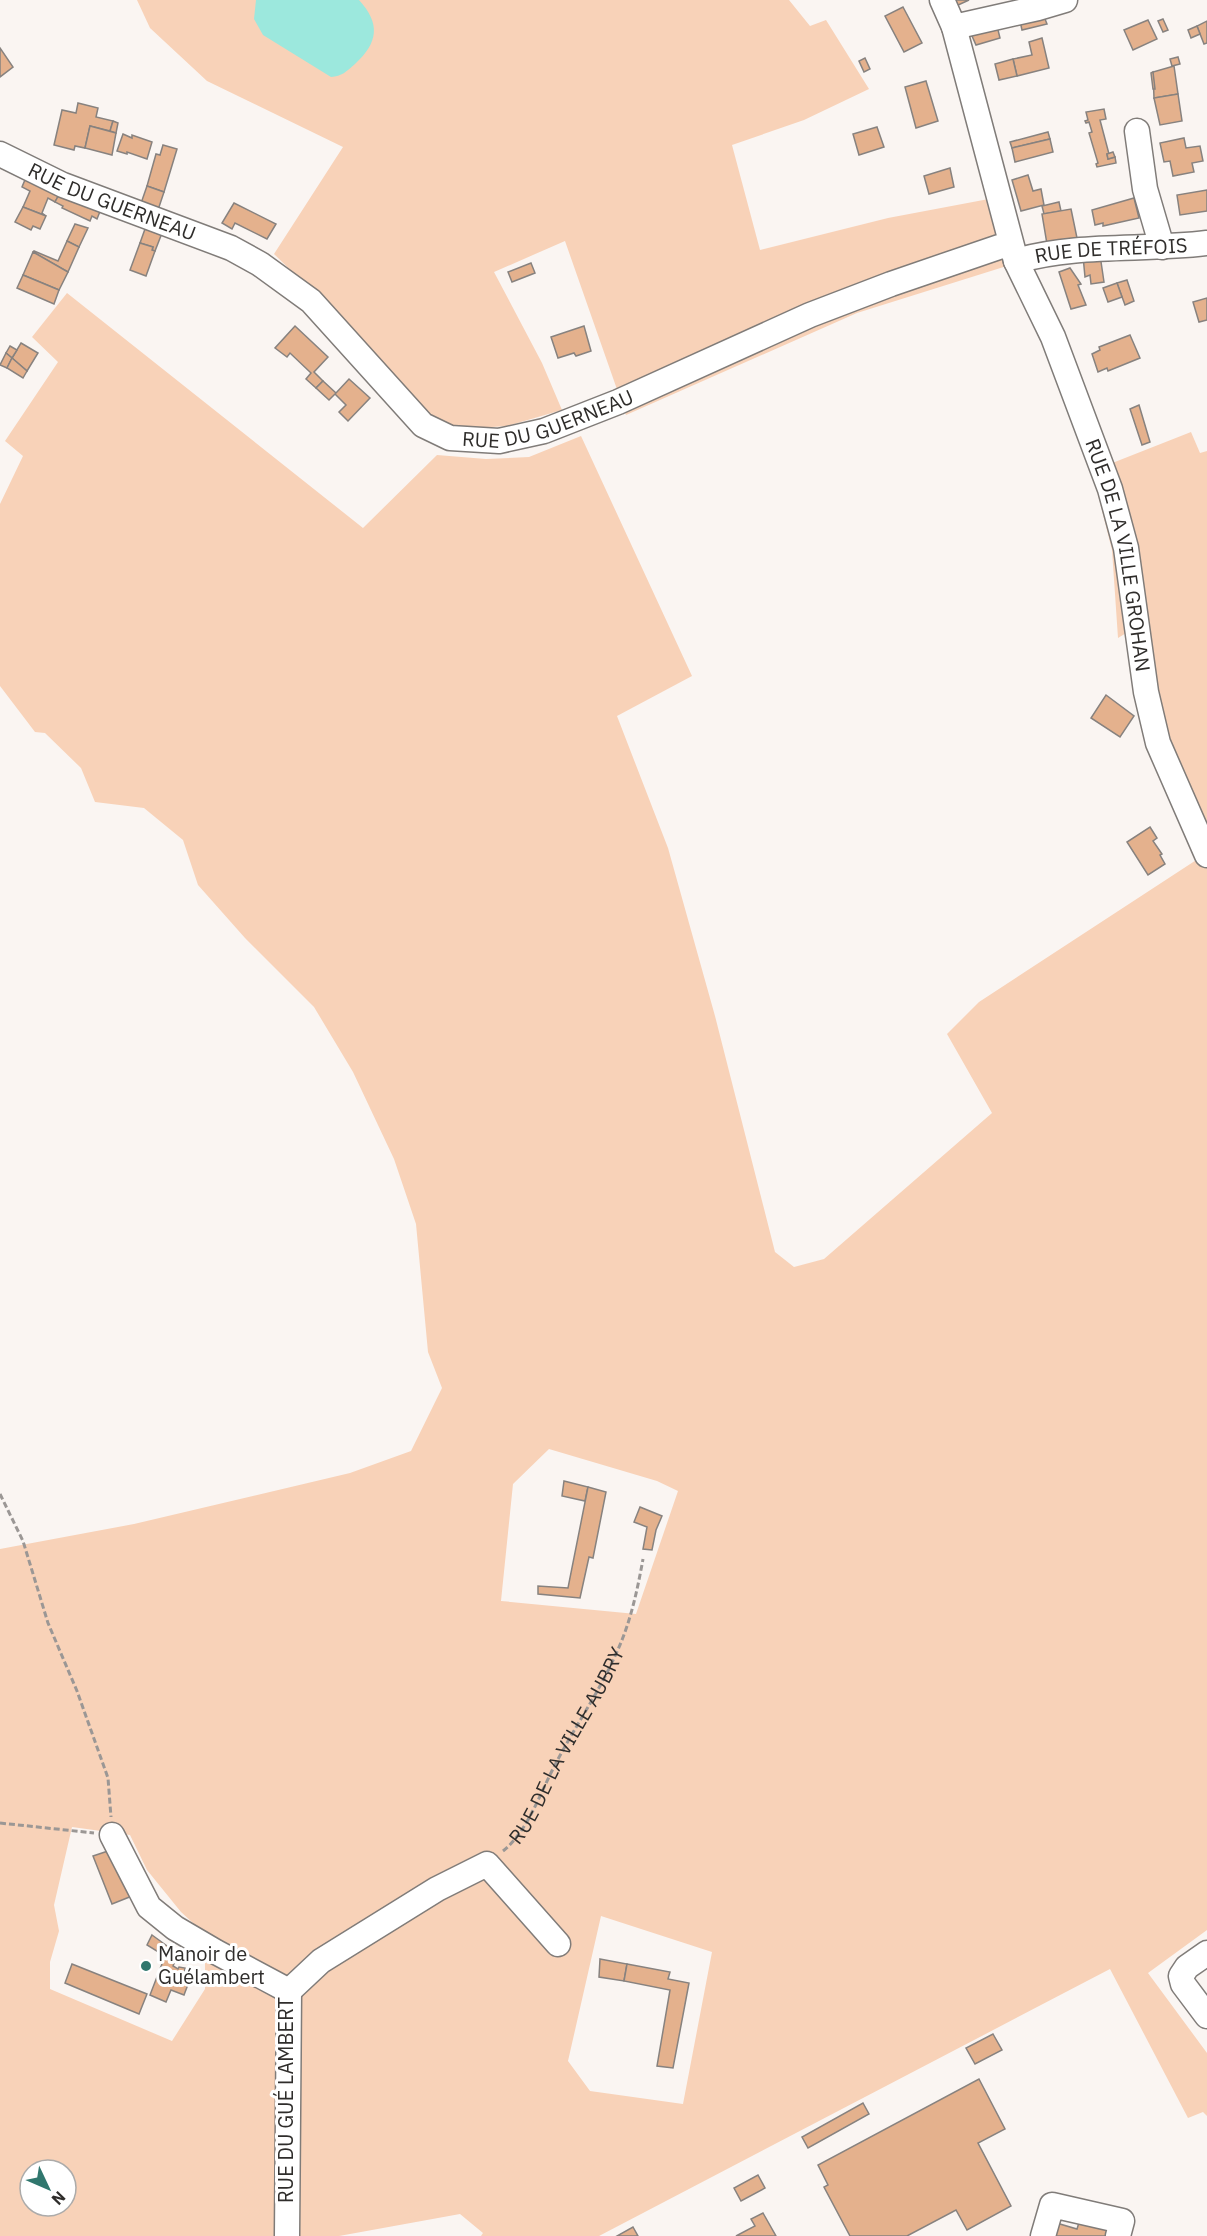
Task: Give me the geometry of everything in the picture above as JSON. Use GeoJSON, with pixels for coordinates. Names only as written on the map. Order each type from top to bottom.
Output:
{"type":"FeatureCollection","features":[{"type":"Feature","properties":{"kind":"street","name":"RUE DE LA VILLE GROHAN"},"geometry":{"type":"LineString","coordinates":[[942,0],[954,27],[1014,253],[1053,337],[1110,489],[1126,548],[1146,692],[1158,743],[1207,855]]}},
{"type":"Feature","properties":{"kind":"street"},"geometry":{"type":"LineString","coordinates":[[954,27],[1065,0]]}},
{"type":"Feature","properties":{"kind":"street"},"geometry":{"type":"LineString","coordinates":[[1137,131],[1145,189],[1162,246]]}},
{"type":"Feature","properties":{"kind":"street","name":"RUE DU GUERNEAU"},"geometry":{"type":"LineString","coordinates":[[0,154],[63,185],[231,248],[260,264],[311,301],[423,425],[450,438],[499,441],[544,431],[618,402],[810,315],[891,284],[1014,253]]}},
{"type":"Feature","properties":{"kind":"street","name":"RUE DE TRÉFOIS"},"geometry":{"type":"LineString","coordinates":[[1014,253],[1032,256],[1086,249],[1207,243]]}},
{"type":"Feature","properties":{"kind":"street","name":"RUE DU GUÉ LAMBERT"},"geometry":{"type":"LineString","coordinates":[[112,1835],[149,1907],[175,1928],[195,1940],[289,1990],[287,2236]]}},
{"type":"Feature","properties":{"kind":"street"},"geometry":{"type":"LineString","coordinates":[[289,1990],[321,1961],[437,1889],[487,1864],[558,1944]]}},
{"type":"Feature","properties":{"kind":"street"},"geometry":{"type":"LineString","coordinates":[[1207,1953],[1187,1967],[1181,1976],[1183,1984],[1207,2016]]}},
{"type":"Feature","properties":{"kind":"street"},"geometry":{"type":"LineString","coordinates":[[1043,2236],[1052,2205],[1122,2221],[1118,2236]]}},
{"type":"Feature","properties":{"kind":"path"},"geometry":{"type":"LineString","coordinates":[[0,1494],[23,1541],[48,1623],[108,1778],[112,1835],[0,1823]]}},
{"type":"Feature","properties":{"kind":"path","name":"RUE DE LA VILLE AUBRY"},"geometry":{"type":"LineString","coordinates":[[487,1864],[509,1846],[527,1821],[567,1740],[616,1656],[635,1599],[643,1559]]}},
{"type":"Feature","properties":{"kind":"shaded area"},"geometry":{"type":"Polygon","coordinates":[[[137,0],[789,0],[810,26],[826,20],[869,89],[804,120],[732,145],[760,250],[888,218],[994,198],[1010,265],[857,313],[626,415],[565,241],[494,272],[542,363],[562,410],[507,426],[462,429],[433,420],[324,303],[274,254],[343,147],[207,81],[150,28],[137,0]]]}},
{"type":"Feature","properties":{"kind":"shaded area"},"geometry":{"type":"Polygon","coordinates":[[[67,293],[363,528],[437,455],[486,459],[529,457],[581,436],[692,676],[617,716],[668,848],[715,1016],[775,1252],[794,1267],[824,1259],[992,1113],[947,1034],[979,1002],[1207,853],[1207,1930],[1148,1973],[1207,2053],[1207,2116],[1203,2112],[1188,2118],[1110,1969],[599,2236],[481,2236],[483,2233],[460,2214],[339,2236],[0,2236],[0,1549],[134,1524],[350,1473],[411,1451],[442,1388],[428,1352],[416,1224],[394,1159],[353,1072],[314,1007],[245,938],[198,885],[183,840],[144,808],[95,802],[81,768],[45,733],[35,732],[0,686],[0,504],[23,456],[5,441],[58,362],[32,337],[67,293]],[[549,1449],[513,1484],[501,1601],[636,1614],[678,1491],[657,1481],[549,1449]],[[72,1827],[54,1905],[59,1931],[50,1962],[50,1989],[172,2041],[205,1989],[205,1934],[181,1912],[147,1870],[130,1835],[72,1827]],[[601,1916],[568,2061],[590,2091],[683,2104],[712,1952],[601,1916]]]}},
{"type":"Feature","properties":{"kind":"shaded area"},"geometry":{"type":"Polygon","coordinates":[[[1191,432],[1200,453],[1207,451],[1207,828],[1166,735],[1151,654],[1149,619],[1118,638],[1112,550],[1092,471],[1191,432]]]}},
{"type":"Feature","properties":{"kind":"water"},"geometry":{"type":"Polygon","coordinates":[[[256,0],[359,0],[371,17],[374,33],[372,41],[363,56],[352,67],[341,75],[331,77],[263,35],[254,19],[256,0]]]}},
{"type":"Feature","properties":{"kind":"building"},"geometry":{"type":"Polygon","coordinates":[[[953,0],[969,0],[956,6],[953,0]]]}},
{"type":"Feature","properties":{"kind":"building"},"geometry":{"type":"Polygon","coordinates":[[[903,7],[922,43],[904,52],[885,16],[903,7]]]}},
{"type":"Feature","properties":{"kind":"building"},"geometry":{"type":"Polygon","coordinates":[[[1043,14],[1047,24],[1022,30],[1020,21],[1043,14]]]}},
{"type":"Feature","properties":{"kind":"building"},"geometry":{"type":"Polygon","coordinates":[[[1163,19],[1168,30],[1163,32],[1158,21],[1163,19]]]}},
{"type":"Feature","properties":{"kind":"building"},"geometry":{"type":"Polygon","coordinates":[[[1148,20],[1157,39],[1133,50],[1124,30],[1148,20]]]}},
{"type":"Feature","properties":{"kind":"building"},"geometry":{"type":"Polygon","coordinates":[[[1207,21],[1207,43],[1204,44],[1197,26],[1207,21]]]}},
{"type":"Feature","properties":{"kind":"building"},"geometry":{"type":"Polygon","coordinates":[[[997,26],[1000,38],[976,45],[972,36],[974,32],[997,26]]]}},
{"type":"Feature","properties":{"kind":"building"},"geometry":{"type":"Polygon","coordinates":[[[1197,26],[1200,34],[1191,38],[1188,30],[1197,26]]]}},
{"type":"Feature","properties":{"kind":"building"},"geometry":{"type":"Polygon","coordinates":[[[1042,38],[1049,68],[1017,76],[1013,59],[1032,55],[1029,42],[1042,38]]]}},
{"type":"Feature","properties":{"kind":"building"},"geometry":{"type":"Polygon","coordinates":[[[0,48],[13,67],[0,77],[0,48]]]}},
{"type":"Feature","properties":{"kind":"building"},"geometry":{"type":"Polygon","coordinates":[[[1178,57],[1180,64],[1172,66],[1170,59],[1178,57]]]}},
{"type":"Feature","properties":{"kind":"building"},"geometry":{"type":"Polygon","coordinates":[[[865,58],[870,69],[864,72],[859,61],[865,58]]]}},
{"type":"Feature","properties":{"kind":"building"},"geometry":{"type":"Polygon","coordinates":[[[1013,59],[1017,76],[999,80],[995,64],[1013,59]]]}},
{"type":"Feature","properties":{"kind":"building"},"geometry":{"type":"Polygon","coordinates":[[[1174,66],[1178,94],[1154,98],[1153,72],[1174,66]]]}},
{"type":"Feature","properties":{"kind":"building"},"geometry":{"type":"Polygon","coordinates":[[[1153,72],[1155,89],[1153,89],[1151,73],[1153,72]]]}},
{"type":"Feature","properties":{"kind":"building"},"geometry":{"type":"Polygon","coordinates":[[[926,81],[938,121],[916,128],[905,87],[926,81]]]}},
{"type":"Feature","properties":{"kind":"building"},"geometry":{"type":"Polygon","coordinates":[[[1178,94],[1182,121],[1160,125],[1154,98],[1178,94]]]}},
{"type":"Feature","properties":{"kind":"building"},"geometry":{"type":"Polygon","coordinates":[[[78,103],[98,108],[96,117],[113,121],[110,131],[90,126],[85,148],[75,146],[74,150],[54,145],[62,110],[76,113],[78,103]]]}},
{"type":"Feature","properties":{"kind":"building"},"geometry":{"type":"Polygon","coordinates":[[[1104,109],[1106,119],[1100,120],[1109,154],[1107,154],[1108,159],[1115,157],[1116,163],[1097,167],[1098,163],[1089,133],[1092,132],[1089,122],[1085,121],[1088,120],[1086,112],[1104,109]]]}},
{"type":"Feature","properties":{"kind":"building"},"geometry":{"type":"Polygon","coordinates":[[[113,121],[118,123],[116,133],[110,131],[113,121]]]}},
{"type":"Feature","properties":{"kind":"building"},"geometry":{"type":"Polygon","coordinates":[[[90,126],[116,133],[112,155],[85,148],[90,126]]]}},
{"type":"Feature","properties":{"kind":"building"},"geometry":{"type":"Polygon","coordinates":[[[877,127],[884,147],[859,155],[853,134],[877,127]]]}},
{"type":"Feature","properties":{"kind":"building"},"geometry":{"type":"Polygon","coordinates":[[[1048,132],[1050,139],[1012,148],[1010,142],[1048,132]]]}},
{"type":"Feature","properties":{"kind":"building"},"geometry":{"type":"Polygon","coordinates":[[[123,134],[152,142],[147,159],[117,151],[123,134]]]}},
{"type":"Feature","properties":{"kind":"building"},"geometry":{"type":"Polygon","coordinates":[[[1184,138],[1186,148],[1200,146],[1203,161],[1192,163],[1194,172],[1173,176],[1170,161],[1164,162],[1160,143],[1184,138]]]}},
{"type":"Feature","properties":{"kind":"building"},"geometry":{"type":"Polygon","coordinates":[[[1050,139],[1053,152],[1015,162],[1012,148],[1050,139]]]}},
{"type":"Feature","properties":{"kind":"building"},"geometry":{"type":"Polygon","coordinates":[[[163,145],[177,149],[164,192],[147,186],[156,154],[160,155],[163,145]]]}},
{"type":"Feature","properties":{"kind":"building"},"geometry":{"type":"Polygon","coordinates":[[[1113,152],[1115,157],[1108,159],[1107,154],[1113,152]]]}},
{"type":"Feature","properties":{"kind":"building"},"geometry":{"type":"Polygon","coordinates":[[[950,168],[954,187],[929,194],[924,176],[950,168]]]}},
{"type":"Feature","properties":{"kind":"building"},"geometry":{"type":"Polygon","coordinates":[[[27,175],[61,191],[55,202],[48,198],[42,213],[46,216],[23,207],[30,191],[22,187],[27,175]]]}},
{"type":"Feature","properties":{"kind":"building"},"geometry":{"type":"Polygon","coordinates":[[[1028,175],[1033,191],[1041,189],[1044,205],[1021,211],[1012,180],[1028,175]]]}},
{"type":"Feature","properties":{"kind":"building"},"geometry":{"type":"Polygon","coordinates":[[[147,186],[164,192],[156,216],[139,209],[147,186]]]}},
{"type":"Feature","properties":{"kind":"building"},"geometry":{"type":"Polygon","coordinates":[[[1207,190],[1207,211],[1180,215],[1177,195],[1207,190]]]}},
{"type":"Feature","properties":{"kind":"building"},"geometry":{"type":"Polygon","coordinates":[[[61,191],[101,209],[97,219],[92,216],[90,221],[62,208],[63,206],[55,202],[61,191]]]}},
{"type":"Feature","properties":{"kind":"building"},"geometry":{"type":"Polygon","coordinates":[[[1134,198],[1139,218],[1103,226],[1103,223],[1095,225],[1092,210],[1134,198]]]}},
{"type":"Feature","properties":{"kind":"building"},"geometry":{"type":"Polygon","coordinates":[[[1059,202],[1061,211],[1044,214],[1042,206],[1059,202]]]}},
{"type":"Feature","properties":{"kind":"building"},"geometry":{"type":"Polygon","coordinates":[[[234,203],[276,224],[267,239],[235,223],[232,229],[222,223],[234,203]]]}},
{"type":"Feature","properties":{"kind":"building"},"geometry":{"type":"Polygon","coordinates":[[[23,207],[46,216],[40,229],[33,226],[31,230],[15,222],[23,207]]]}},
{"type":"Feature","properties":{"kind":"building"},"geometry":{"type":"Polygon","coordinates":[[[1071,209],[1077,238],[1047,244],[1042,214],[1071,209]]]}},
{"type":"Feature","properties":{"kind":"building"},"geometry":{"type":"Polygon","coordinates":[[[75,224],[88,228],[79,247],[67,241],[75,224]]]}},
{"type":"Feature","properties":{"kind":"building"},"geometry":{"type":"Polygon","coordinates":[[[145,229],[162,233],[155,251],[152,250],[153,247],[140,243],[145,229]]]}},
{"type":"Feature","properties":{"kind":"building"},"geometry":{"type":"Polygon","coordinates":[[[67,241],[79,247],[68,272],[33,252],[58,261],[67,241]]]}},
{"type":"Feature","properties":{"kind":"building"},"geometry":{"type":"Polygon","coordinates":[[[140,243],[153,247],[152,250],[155,251],[146,276],[130,270],[140,243]]]}},
{"type":"Feature","properties":{"kind":"building"},"geometry":{"type":"Polygon","coordinates":[[[33,252],[68,272],[59,290],[23,275],[33,252]]]}},
{"type":"Feature","properties":{"kind":"building"},"geometry":{"type":"Polygon","coordinates":[[[1100,255],[1104,282],[1091,284],[1090,275],[1085,277],[1083,256],[1100,255]]]}},
{"type":"Feature","properties":{"kind":"building"},"geometry":{"type":"Polygon","coordinates":[[[531,263],[535,273],[512,282],[508,272],[531,263]]]}},
{"type":"Feature","properties":{"kind":"building"},"geometry":{"type":"Polygon","coordinates":[[[1070,268],[1081,284],[1078,285],[1086,305],[1071,309],[1059,272],[1070,268]]]}},
{"type":"Feature","properties":{"kind":"building"},"geometry":{"type":"Polygon","coordinates":[[[23,275],[59,290],[54,304],[17,288],[23,275]]]}},
{"type":"Feature","properties":{"kind":"building"},"geometry":{"type":"Polygon","coordinates":[[[1127,280],[1134,301],[1125,305],[1117,283],[1127,280]]]}},
{"type":"Feature","properties":{"kind":"building"},"geometry":{"type":"Polygon","coordinates":[[[1117,283],[1122,297],[1108,302],[1103,288],[1117,283]]]}},
{"type":"Feature","properties":{"kind":"building"},"geometry":{"type":"Polygon","coordinates":[[[1207,298],[1207,320],[1199,322],[1193,302],[1207,298]]]}},
{"type":"Feature","properties":{"kind":"building"},"geometry":{"type":"Polygon","coordinates":[[[295,326],[328,357],[314,372],[323,381],[316,388],[306,379],[311,373],[290,353],[287,357],[275,348],[295,326]]]}},
{"type":"Feature","properties":{"kind":"building"},"geometry":{"type":"Polygon","coordinates":[[[584,326],[591,351],[558,358],[551,337],[584,326]]]}},
{"type":"Feature","properties":{"kind":"building"},"geometry":{"type":"Polygon","coordinates":[[[1130,335],[1140,358],[1108,371],[1107,368],[1098,372],[1092,354],[1100,350],[1099,347],[1130,335]]]}},
{"type":"Feature","properties":{"kind":"building"},"geometry":{"type":"Polygon","coordinates":[[[21,343],[38,353],[27,371],[12,358],[21,343]]]}},
{"type":"Feature","properties":{"kind":"building"},"geometry":{"type":"Polygon","coordinates":[[[10,346],[17,350],[12,358],[6,353],[10,346]]]}},
{"type":"Feature","properties":{"kind":"building"},"geometry":{"type":"Polygon","coordinates":[[[6,353],[12,358],[7,368],[0,365],[6,353]]]}},
{"type":"Feature","properties":{"kind":"building"},"geometry":{"type":"Polygon","coordinates":[[[12,358],[27,371],[23,378],[7,368],[12,358]]]}},
{"type":"Feature","properties":{"kind":"building"},"geometry":{"type":"Polygon","coordinates":[[[349,379],[370,398],[348,421],[339,412],[346,405],[335,394],[329,400],[316,388],[323,381],[336,393],[349,379]]]}},
{"type":"Feature","properties":{"kind":"building"},"geometry":{"type":"Polygon","coordinates":[[[1139,405],[1150,442],[1142,445],[1130,409],[1139,405]]]}},
{"type":"Feature","properties":{"kind":"building"},"geometry":{"type":"Polygon","coordinates":[[[1106,695],[1134,716],[1120,737],[1091,718],[1106,695]]]}},
{"type":"Feature","properties":{"kind":"building"},"geometry":{"type":"Polygon","coordinates":[[[1150,827],[1157,838],[1153,841],[1162,854],[1160,855],[1165,864],[1148,875],[1127,842],[1150,827]]]}},
{"type":"Feature","properties":{"kind":"building"},"geometry":{"type":"Polygon","coordinates":[[[564,1481],[588,1487],[585,1501],[562,1496],[564,1481]]]}},
{"type":"Feature","properties":{"kind":"building"},"geometry":{"type":"Polygon","coordinates":[[[588,1487],[606,1492],[593,1558],[589,1557],[580,1598],[538,1594],[538,1586],[568,1588],[588,1487]]]}},
{"type":"Feature","properties":{"kind":"building"},"geometry":{"type":"Polygon","coordinates":[[[640,1507],[662,1516],[656,1530],[652,1550],[643,1549],[647,1527],[634,1522],[640,1507]]]}},
{"type":"Feature","properties":{"kind":"building"},"geometry":{"type":"Polygon","coordinates":[[[114,1849],[132,1896],[112,1904],[93,1856],[114,1849]]]}},
{"type":"Feature","properties":{"kind":"building"},"geometry":{"type":"Polygon","coordinates":[[[152,1935],[178,1954],[173,1966],[178,1969],[179,1967],[185,1968],[184,1975],[190,1979],[184,1995],[171,1990],[166,2002],[150,1995],[165,1956],[147,1945],[152,1935]]]}},
{"type":"Feature","properties":{"kind":"building"},"geometry":{"type":"Polygon","coordinates":[[[600,1959],[627,1964],[624,1981],[599,1977],[600,1959]]]}},
{"type":"Feature","properties":{"kind":"building"},"geometry":{"type":"Polygon","coordinates":[[[72,1964],[147,1994],[139,2014],[65,1983],[72,1964]]]}},
{"type":"Feature","properties":{"kind":"building"},"geometry":{"type":"Polygon","coordinates":[[[627,1964],[670,1972],[668,1979],[689,1983],[673,2068],[657,2066],[670,1990],[624,1981],[627,1964]]]}},
{"type":"Feature","properties":{"kind":"building"},"geometry":{"type":"Polygon","coordinates":[[[993,2034],[1002,2050],[975,2064],[966,2048],[993,2034]]]}},
{"type":"Feature","properties":{"kind":"building"},"geometry":{"type":"Polygon","coordinates":[[[979,2079],[1005,2129],[978,2143],[1011,2206],[967,2230],[956,2210],[907,2236],[850,2236],[824,2187],[828,2185],[818,2165],[979,2079]]]}},
{"type":"Feature","properties":{"kind":"building"},"geometry":{"type":"Polygon","coordinates":[[[863,2103],[869,2114],[808,2148],[802,2137],[863,2103]]]}},
{"type":"Feature","properties":{"kind":"building"},"geometry":{"type":"Polygon","coordinates":[[[758,2175],[765,2188],[741,2201],[734,2188],[758,2175]]]}},
{"type":"Feature","properties":{"kind":"building"},"geometry":{"type":"Polygon","coordinates":[[[763,2213],[776,2236],[736,2236],[755,2226],[751,2219],[763,2213]]]}},
{"type":"Feature","properties":{"kind":"building"},"geometry":{"type":"Polygon","coordinates":[[[1081,2216],[1113,2225],[1110,2236],[1049,2236],[1053,2222],[1077,2229],[1081,2216]]]}},
{"type":"Feature","properties":{"kind":"building"},"geometry":{"type":"Polygon","coordinates":[[[633,2227],[638,2236],[617,2236],[633,2227]]]}},
{"type":"Feature","properties":{"kind":"place","name":"Manoir de Guélambert"},"geometry":{"type":"Point","coordinates":[146,1966]}}]}
